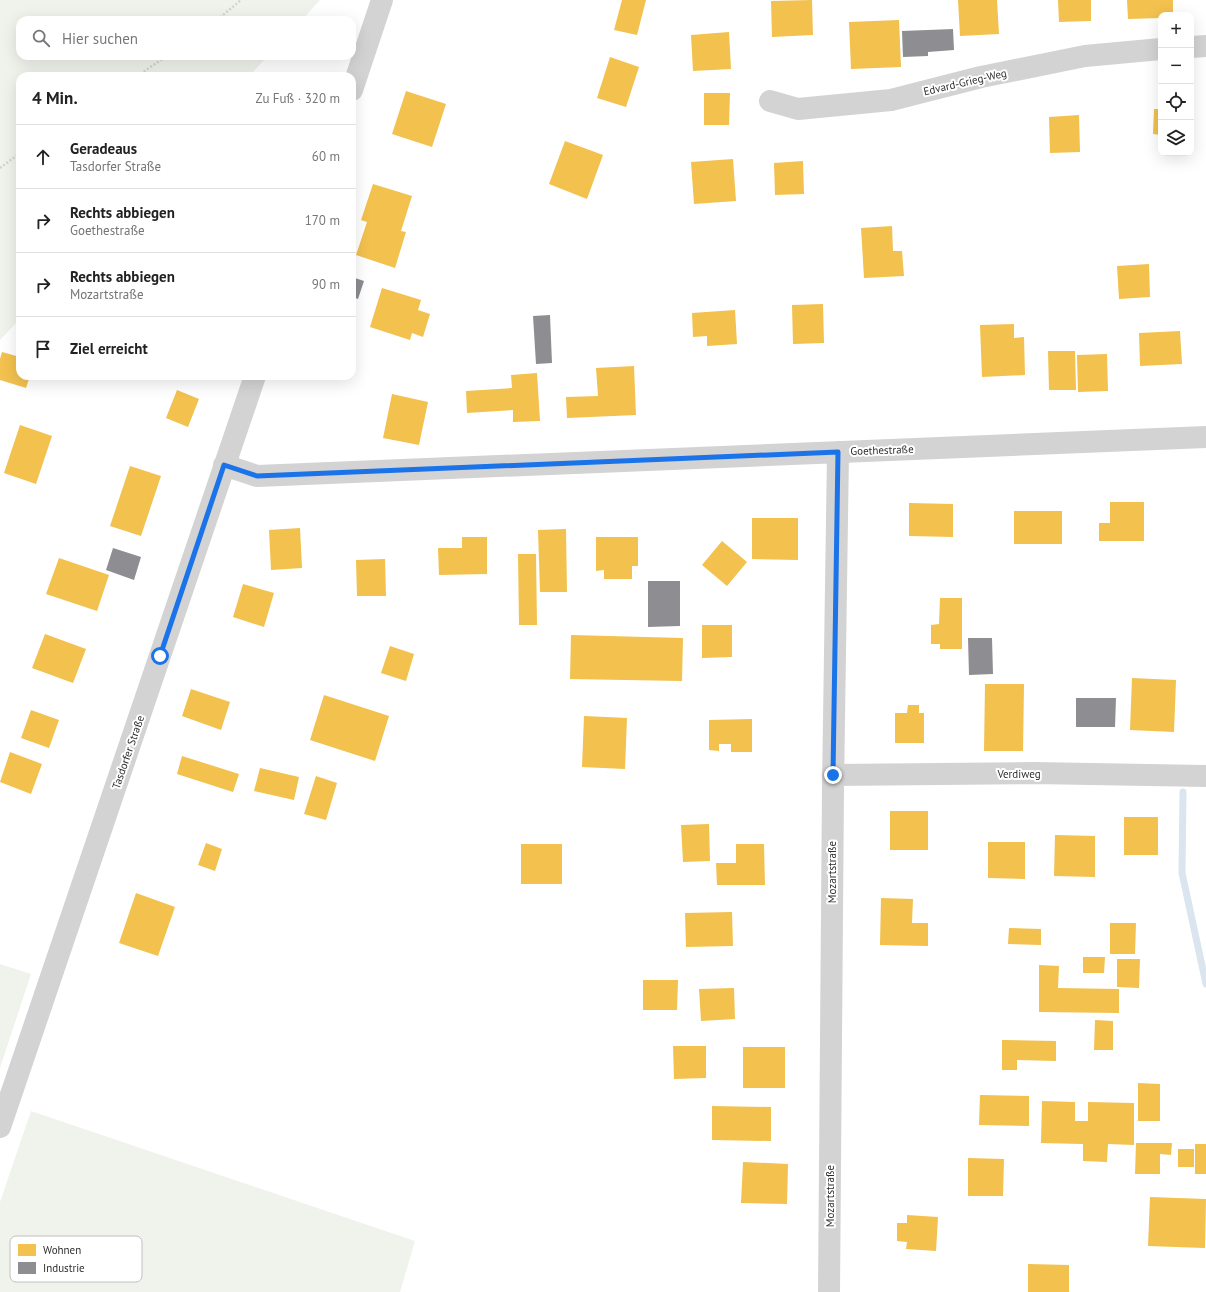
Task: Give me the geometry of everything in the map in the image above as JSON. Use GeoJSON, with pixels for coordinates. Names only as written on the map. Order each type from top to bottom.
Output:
{"type":"FeatureCollection","features":[{"type":"Feature","properties":{"kind":"street"},"geometry":{"type":"LineString","coordinates":[[356,78],[382,0]]}},
{"type":"Feature","properties":{"kind":"street"},"geometry":{"type":"LineString","coordinates":[[1194,46],[1206,46]]}},
{"type":"Feature","properties":{"kind":"street","name":"Edvard-Grieg-Weg"},"geometry":{"type":"LineString","coordinates":[[770,100],[798,110],[891,100],[981,77],[1085,56],[1158,49]]}},
{"type":"Feature","properties":{"kind":"street","name":"Tasdorfer Straße"},"geometry":{"type":"LineString","coordinates":[[0,1127],[253,380]]}},
{"type":"Feature","properties":{"kind":"street","name":"Goethestraße"},"geometry":{"type":"LineString","coordinates":[[224,465],[257,476],[1206,437]]}},
{"type":"Feature","properties":{"kind":"street","name":"Mozartstraße"},"geometry":{"type":"LineString","coordinates":[[829,1292],[833,775],[838,452]]}},
{"type":"Feature","properties":{"kind":"street","name":"Verdiweg"},"geometry":{"type":"LineString","coordinates":[[833,775],[1034,774],[1206,776]]}},
{"type":"Feature","properties":{"kind":"path"},"geometry":{"type":"LineString","coordinates":[[222,16],[241,0]]}},
{"type":"Feature","properties":{"kind":"path"},"geometry":{"type":"LineString","coordinates":[[143,72],[161,60]]}},
{"type":"Feature","properties":{"kind":"path"},"geometry":{"type":"LineString","coordinates":[[0,168],[16,156]]}},
{"type":"Feature","properties":{"kind":"shaded area"},"geometry":{"type":"Polygon","coordinates":[[[0,0],[320,0],[306,16],[16,16],[16,60],[264,60],[253,72],[16,72],[16,323],[0,340],[0,0]]]}},
{"type":"Feature","properties":{"kind":"shaded area"},"geometry":{"type":"Polygon","coordinates":[[[0,964],[31,974],[0,1068],[0,964]]]}},
{"type":"Feature","properties":{"kind":"shaded area"},"geometry":{"type":"Polygon","coordinates":[[[31,1111],[415,1241],[400,1292],[0,1292],[0,1202],[31,1111]]]}},
{"type":"Feature","properties":{"kind":"building: Wohnen"},"geometry":{"type":"Polygon","coordinates":[[[622,0],[646,0],[637,35],[614,30],[622,0]]]}},
{"type":"Feature","properties":{"kind":"building: Wohnen"},"geometry":{"type":"Polygon","coordinates":[[[812,0],[813,35],[772,37],[771,1],[812,0]]]}},
{"type":"Feature","properties":{"kind":"building: Wohnen"},"geometry":{"type":"Polygon","coordinates":[[[958,0],[997,0],[999,34],[960,36],[958,0]]]}},
{"type":"Feature","properties":{"kind":"building: Wohnen"},"geometry":{"type":"Polygon","coordinates":[[[1058,0],[1091,0],[1091,21],[1059,22],[1058,0]]]}},
{"type":"Feature","properties":{"kind":"building: Wohnen"},"geometry":{"type":"Polygon","coordinates":[[[1127,0],[1173,0],[1173,12],[1158,12],[1158,18],[1128,19],[1127,0]]]}},
{"type":"Feature","properties":{"kind":"building: Wohnen"},"geometry":{"type":"Polygon","coordinates":[[[899,20],[901,67],[851,69],[849,22],[899,20]]]}},
{"type":"Feature","properties":{"kind":"building: Wohnen"},"geometry":{"type":"Polygon","coordinates":[[[729,32],[731,69],[693,71],[691,35],[729,32]]]}},
{"type":"Feature","properties":{"kind":"building: Wohnen"},"geometry":{"type":"Polygon","coordinates":[[[610,57],[639,67],[626,107],[597,98],[610,57]]]}},
{"type":"Feature","properties":{"kind":"building: Wohnen"},"geometry":{"type":"Polygon","coordinates":[[[406,91],[446,104],[432,147],[392,134],[406,91]]]}},
{"type":"Feature","properties":{"kind":"building: Wohnen"},"geometry":{"type":"Polygon","coordinates":[[[704,93],[730,93],[729,125],[704,125],[704,93]]]}},
{"type":"Feature","properties":{"kind":"building: Wohnen"},"geometry":{"type":"Polygon","coordinates":[[[1154,109],[1158,109],[1158,135],[1153,134],[1154,109]]]}},
{"type":"Feature","properties":{"kind":"building: Wohnen"},"geometry":{"type":"Polygon","coordinates":[[[1079,115],[1080,152],[1050,153],[1049,117],[1079,115]]]}},
{"type":"Feature","properties":{"kind":"building: Wohnen"},"geometry":{"type":"Polygon","coordinates":[[[565,141],[603,155],[587,199],[549,184],[565,141]]]}},
{"type":"Feature","properties":{"kind":"building: Wohnen"},"geometry":{"type":"Polygon","coordinates":[[[733,159],[736,201],[694,204],[691,162],[733,159]]]}},
{"type":"Feature","properties":{"kind":"building: Wohnen"},"geometry":{"type":"Polygon","coordinates":[[[803,161],[804,194],[775,195],[774,163],[803,161]]]}},
{"type":"Feature","properties":{"kind":"building: Wohnen"},"geometry":{"type":"Polygon","coordinates":[[[373,184],[412,196],[401,231],[406,232],[395,268],[356,255],[367,222],[361,220],[373,184]]]}},
{"type":"Feature","properties":{"kind":"building: Wohnen"},"geometry":{"type":"Polygon","coordinates":[[[892,226],[893,251],[902,251],[904,276],[864,278],[861,228],[892,226]]]}},
{"type":"Feature","properties":{"kind":"building: Wohnen"},"geometry":{"type":"Polygon","coordinates":[[[1149,264],[1150,297],[1119,299],[1117,266],[1149,264]]]}},
{"type":"Feature","properties":{"kind":"building: Wohnen"},"geometry":{"type":"Polygon","coordinates":[[[382,288],[421,300],[418,310],[430,314],[423,337],[412,333],[410,340],[370,327],[382,288]]]}},
{"type":"Feature","properties":{"kind":"building: Wohnen"},"geometry":{"type":"Polygon","coordinates":[[[823,304],[824,343],[793,344],[792,305],[823,304]]]}},
{"type":"Feature","properties":{"kind":"building: Wohnen"},"geometry":{"type":"Polygon","coordinates":[[[735,310],[737,344],[707,346],[707,336],[693,337],[692,313],[735,310]]]}},
{"type":"Feature","properties":{"kind":"building: Wohnen"},"geometry":{"type":"Polygon","coordinates":[[[1014,324],[1014,338],[1024,337],[1025,375],[982,377],[980,325],[1014,324]]]}},
{"type":"Feature","properties":{"kind":"building: Wohnen"},"geometry":{"type":"Polygon","coordinates":[[[1180,331],[1182,364],[1140,366],[1139,333],[1180,331]]]}},
{"type":"Feature","properties":{"kind":"building: Wohnen"},"geometry":{"type":"Polygon","coordinates":[[[1048,351],[1075,351],[1076,390],[1049,390],[1048,351]]]}},
{"type":"Feature","properties":{"kind":"building: Wohnen"},"geometry":{"type":"Polygon","coordinates":[[[2,352],[16,356],[16,380],[29,380],[26,388],[0,380],[0,359],[2,352]]]}},
{"type":"Feature","properties":{"kind":"building: Wohnen"},"geometry":{"type":"Polygon","coordinates":[[[1107,354],[1108,391],[1078,392],[1077,355],[1107,354]]]}},
{"type":"Feature","properties":{"kind":"building: Wohnen"},"geometry":{"type":"Polygon","coordinates":[[[634,366],[636,415],[567,418],[566,397],[598,396],[596,368],[634,366]]]}},
{"type":"Feature","properties":{"kind":"building: Wohnen"},"geometry":{"type":"Polygon","coordinates":[[[537,373],[540,421],[513,422],[513,410],[467,413],[466,391],[512,388],[511,375],[537,373]]]}},
{"type":"Feature","properties":{"kind":"building: Wohnen"},"geometry":{"type":"Polygon","coordinates":[[[177,390],[199,399],[188,427],[166,418],[177,390]]]}},
{"type":"Feature","properties":{"kind":"building: Wohnen"},"geometry":{"type":"Polygon","coordinates":[[[392,394],[428,402],[419,445],[383,438],[392,394]]]}},
{"type":"Feature","properties":{"kind":"building: Wohnen"},"geometry":{"type":"Polygon","coordinates":[[[20,425],[52,436],[36,484],[4,473],[20,425]]]}},
{"type":"Feature","properties":{"kind":"building: Wohnen"},"geometry":{"type":"Polygon","coordinates":[[[130,466],[161,476],[141,536],[110,526],[130,466]]]}},
{"type":"Feature","properties":{"kind":"building: Wohnen"},"geometry":{"type":"Polygon","coordinates":[[[1110,502],[1144,502],[1144,541],[1099,541],[1099,523],[1110,523],[1110,502]]]}},
{"type":"Feature","properties":{"kind":"building: Wohnen"},"geometry":{"type":"Polygon","coordinates":[[[909,503],[953,504],[953,537],[909,536],[909,503]]]}},
{"type":"Feature","properties":{"kind":"building: Wohnen"},"geometry":{"type":"Polygon","coordinates":[[[1014,511],[1062,511],[1062,544],[1014,544],[1014,511]]]}},
{"type":"Feature","properties":{"kind":"building: Wohnen"},"geometry":{"type":"Polygon","coordinates":[[[752,518],[798,518],[798,560],[752,559],[752,518]]]}},
{"type":"Feature","properties":{"kind":"building: Wohnen"},"geometry":{"type":"Polygon","coordinates":[[[300,528],[302,568],[271,570],[269,530],[300,528]]]}},
{"type":"Feature","properties":{"kind":"building: Wohnen"},"geometry":{"type":"Polygon","coordinates":[[[566,529],[567,592],[540,592],[538,530],[566,529]]]}},
{"type":"Feature","properties":{"kind":"building: Wohnen"},"geometry":{"type":"Polygon","coordinates":[[[462,537],[487,537],[487,574],[439,575],[438,548],[462,548],[462,537]]]}},
{"type":"Feature","properties":{"kind":"building: Wohnen"},"geometry":{"type":"Polygon","coordinates":[[[596,537],[638,537],[638,566],[632,566],[632,579],[604,579],[604,570],[596,571],[596,537]]]}},
{"type":"Feature","properties":{"kind":"building: Wohnen"},"geometry":{"type":"Polygon","coordinates":[[[722,541],[747,562],[727,586],[702,565],[722,541]]]}},
{"type":"Feature","properties":{"kind":"building: Wohnen"},"geometry":{"type":"Polygon","coordinates":[[[518,554],[536,554],[537,625],[519,625],[518,554]]]}},
{"type":"Feature","properties":{"kind":"building: Wohnen"},"geometry":{"type":"Polygon","coordinates":[[[59,558],[109,575],[97,611],[46,594],[59,558]]]}},
{"type":"Feature","properties":{"kind":"building: Wohnen"},"geometry":{"type":"Polygon","coordinates":[[[385,559],[386,596],[357,596],[356,560],[385,559]]]}},
{"type":"Feature","properties":{"kind":"building: Wohnen"},"geometry":{"type":"Polygon","coordinates":[[[243,584],[274,593],[264,627],[233,617],[243,584]]]}},
{"type":"Feature","properties":{"kind":"building: Wohnen"},"geometry":{"type":"Polygon","coordinates":[[[940,598],[962,598],[962,649],[940,649],[940,644],[931,644],[931,625],[939,624],[940,598]]]}},
{"type":"Feature","properties":{"kind":"building: Wohnen"},"geometry":{"type":"Polygon","coordinates":[[[702,625],[732,625],[732,657],[702,658],[702,625]]]}},
{"type":"Feature","properties":{"kind":"building: Wohnen"},"geometry":{"type":"Polygon","coordinates":[[[45,634],[86,649],[73,683],[32,668],[45,634]]]}},
{"type":"Feature","properties":{"kind":"building: Wohnen"},"geometry":{"type":"Polygon","coordinates":[[[571,635],[683,638],[682,681],[570,679],[571,635]]]}},
{"type":"Feature","properties":{"kind":"building: Wohnen"},"geometry":{"type":"Polygon","coordinates":[[[390,646],[414,654],[406,681],[381,673],[390,646]]]}},
{"type":"Feature","properties":{"kind":"building: Wohnen"},"geometry":{"type":"Polygon","coordinates":[[[1132,678],[1176,680],[1174,732],[1130,730],[1132,678]]]}},
{"type":"Feature","properties":{"kind":"building: Wohnen"},"geometry":{"type":"Polygon","coordinates":[[[985,684],[1024,684],[1023,751],[984,751],[985,684]]]}},
{"type":"Feature","properties":{"kind":"building: Wohnen"},"geometry":{"type":"Polygon","coordinates":[[[191,689],[230,702],[221,730],[182,716],[191,689]]]}},
{"type":"Feature","properties":{"kind":"building: Wohnen"},"geometry":{"type":"Polygon","coordinates":[[[324,695],[389,716],[375,761],[310,740],[324,695]]]}},
{"type":"Feature","properties":{"kind":"building: Wohnen"},"geometry":{"type":"Polygon","coordinates":[[[908,705],[919,705],[919,713],[924,713],[924,743],[895,743],[895,713],[907,713],[908,705]]]}},
{"type":"Feature","properties":{"kind":"building: Wohnen"},"geometry":{"type":"Polygon","coordinates":[[[31,710],[59,720],[49,748],[21,738],[31,710]]]}},
{"type":"Feature","properties":{"kind":"building: Wohnen"},"geometry":{"type":"Polygon","coordinates":[[[584,716],[627,718],[625,769],[582,767],[584,716]]]}},
{"type":"Feature","properties":{"kind":"building: Wohnen"},"geometry":{"type":"Polygon","coordinates":[[[752,719],[752,752],[731,752],[731,744],[719,744],[719,751],[709,750],[709,720],[752,719]]]}},
{"type":"Feature","properties":{"kind":"building: Wohnen"},"geometry":{"type":"Polygon","coordinates":[[[10,752],[42,764],[31,794],[0,782],[10,752]]]}},
{"type":"Feature","properties":{"kind":"building: Wohnen"},"geometry":{"type":"Polygon","coordinates":[[[182,756],[239,774],[233,792],[177,774],[182,756]]]}},
{"type":"Feature","properties":{"kind":"building: Wohnen"},"geometry":{"type":"Polygon","coordinates":[[[260,768],[299,777],[294,800],[254,791],[260,768]]]}},
{"type":"Feature","properties":{"kind":"building: Wohnen"},"geometry":{"type":"Polygon","coordinates":[[[316,776],[337,783],[326,820],[304,814],[316,776]]]}},
{"type":"Feature","properties":{"kind":"building: Wohnen"},"geometry":{"type":"Polygon","coordinates":[[[890,811],[928,811],[928,850],[890,850],[890,811]]]}},
{"type":"Feature","properties":{"kind":"building: Wohnen"},"geometry":{"type":"Polygon","coordinates":[[[1124,817],[1158,817],[1158,855],[1124,855],[1124,817]]]}},
{"type":"Feature","properties":{"kind":"building: Wohnen"},"geometry":{"type":"Polygon","coordinates":[[[709,824],[710,861],[683,862],[681,825],[709,824]]]}},
{"type":"Feature","properties":{"kind":"building: Wohnen"},"geometry":{"type":"Polygon","coordinates":[[[1055,835],[1095,836],[1095,877],[1054,876],[1055,835]]]}},
{"type":"Feature","properties":{"kind":"building: Wohnen"},"geometry":{"type":"Polygon","coordinates":[[[988,842],[1025,842],[1025,879],[988,878],[988,842]]]}},
{"type":"Feature","properties":{"kind":"building: Wohnen"},"geometry":{"type":"Polygon","coordinates":[[[206,843],[222,849],[215,871],[198,865],[206,843]]]}},
{"type":"Feature","properties":{"kind":"building: Wohnen"},"geometry":{"type":"Polygon","coordinates":[[[521,844],[562,844],[562,884],[521,884],[521,844]]]}},
{"type":"Feature","properties":{"kind":"building: Wohnen"},"geometry":{"type":"Polygon","coordinates":[[[736,844],[764,844],[765,885],[717,885],[716,863],[736,863],[736,844]]]}},
{"type":"Feature","properties":{"kind":"building: Wohnen"},"geometry":{"type":"Polygon","coordinates":[[[136,893],[175,907],[158,956],[119,943],[136,893]]]}},
{"type":"Feature","properties":{"kind":"building: Wohnen"},"geometry":{"type":"Polygon","coordinates":[[[881,898],[913,899],[912,923],[928,923],[928,946],[880,945],[881,898]]]}},
{"type":"Feature","properties":{"kind":"building: Wohnen"},"geometry":{"type":"Polygon","coordinates":[[[732,912],[733,946],[686,947],[685,913],[732,912]]]}},
{"type":"Feature","properties":{"kind":"building: Wohnen"},"geometry":{"type":"Polygon","coordinates":[[[1110,923],[1136,923],[1135,954],[1110,954],[1110,923]]]}},
{"type":"Feature","properties":{"kind":"building: Wohnen"},"geometry":{"type":"Polygon","coordinates":[[[1009,928],[1041,929],[1041,945],[1008,944],[1009,928]]]}},
{"type":"Feature","properties":{"kind":"building: Wohnen"},"geometry":{"type":"Polygon","coordinates":[[[1083,957],[1105,957],[1104,973],[1083,973],[1083,957]]]}},
{"type":"Feature","properties":{"kind":"building: Wohnen"},"geometry":{"type":"Polygon","coordinates":[[[1117,959],[1140,959],[1139,988],[1117,987],[1117,959]]]}},
{"type":"Feature","properties":{"kind":"building: Wohnen"},"geometry":{"type":"Polygon","coordinates":[[[1039,965],[1059,966],[1058,988],[1119,989],[1119,1013],[1039,1012],[1039,965]]]}},
{"type":"Feature","properties":{"kind":"building: Wohnen"},"geometry":{"type":"Polygon","coordinates":[[[643,980],[678,980],[677,1010],[643,1010],[643,980]]]}},
{"type":"Feature","properties":{"kind":"building: Wohnen"},"geometry":{"type":"Polygon","coordinates":[[[734,988],[735,1019],[701,1021],[699,989],[734,988]]]}},
{"type":"Feature","properties":{"kind":"building: Wohnen"},"geometry":{"type":"Polygon","coordinates":[[[1095,1020],[1113,1021],[1113,1050],[1094,1050],[1095,1020]]]}},
{"type":"Feature","properties":{"kind":"building: Wohnen"},"geometry":{"type":"Polygon","coordinates":[[[1002,1040],[1056,1041],[1056,1061],[1017,1060],[1017,1070],[1002,1070],[1002,1040]]]}},
{"type":"Feature","properties":{"kind":"building: Wohnen"},"geometry":{"type":"Polygon","coordinates":[[[673,1046],[706,1046],[706,1078],[674,1079],[673,1046]]]}},
{"type":"Feature","properties":{"kind":"building: Wohnen"},"geometry":{"type":"Polygon","coordinates":[[[743,1047],[785,1047],[785,1088],[743,1088],[743,1047]]]}},
{"type":"Feature","properties":{"kind":"building: Wohnen"},"geometry":{"type":"Polygon","coordinates":[[[1138,1083],[1160,1084],[1160,1121],[1138,1121],[1138,1083]]]}},
{"type":"Feature","properties":{"kind":"building: Wohnen"},"geometry":{"type":"Polygon","coordinates":[[[980,1095],[1029,1096],[1029,1126],[979,1125],[980,1095]]]}},
{"type":"Feature","properties":{"kind":"building: Wohnen"},"geometry":{"type":"Polygon","coordinates":[[[1042,1101],[1075,1102],[1075,1121],[1088,1121],[1088,1102],[1134,1103],[1134,1145],[1108,1144],[1107,1162],[1083,1161],[1083,1144],[1041,1143],[1042,1101]]]}},
{"type":"Feature","properties":{"kind":"building: Wohnen"},"geometry":{"type":"Polygon","coordinates":[[[712,1106],[771,1107],[771,1141],[712,1140],[712,1106]]]}},
{"type":"Feature","properties":{"kind":"building: Wohnen"},"geometry":{"type":"Polygon","coordinates":[[[1136,1143],[1172,1143],[1171,1155],[1160,1154],[1160,1174],[1135,1174],[1136,1143]]]}},
{"type":"Feature","properties":{"kind":"building: Wohnen"},"geometry":{"type":"Polygon","coordinates":[[[1195,1144],[1206,1144],[1206,1174],[1195,1174],[1195,1144]]]}},
{"type":"Feature","properties":{"kind":"building: Wohnen"},"geometry":{"type":"Polygon","coordinates":[[[1178,1149],[1194,1149],[1194,1167],[1178,1167],[1178,1149]]]}},
{"type":"Feature","properties":{"kind":"building: Wohnen"},"geometry":{"type":"Polygon","coordinates":[[[968,1158],[1004,1159],[1003,1196],[968,1196],[968,1158]]]}},
{"type":"Feature","properties":{"kind":"building: Wohnen"},"geometry":{"type":"Polygon","coordinates":[[[743,1162],[788,1164],[787,1204],[741,1203],[743,1162]]]}},
{"type":"Feature","properties":{"kind":"building: Wohnen"},"geometry":{"type":"Polygon","coordinates":[[[1150,1197],[1206,1199],[1205,1248],[1148,1246],[1150,1197]]]}},
{"type":"Feature","properties":{"kind":"building: Wohnen"},"geometry":{"type":"Polygon","coordinates":[[[907,1215],[938,1217],[936,1251],[906,1249],[907,1242],[897,1241],[897,1223],[907,1223],[907,1215]]]}},
{"type":"Feature","properties":{"kind":"building: Wohnen"},"geometry":{"type":"Polygon","coordinates":[[[1028,1264],[1069,1265],[1069,1292],[1028,1292],[1028,1264]]]}},
{"type":"Feature","properties":{"kind":"building: Industrie"},"geometry":{"type":"Polygon","coordinates":[[[953,29],[954,50],[928,52],[928,56],[903,57],[902,31],[953,29]]]}},
{"type":"Feature","properties":{"kind":"building: Industrie"},"geometry":{"type":"Polygon","coordinates":[[[356,278],[364,281],[358,299],[356,298],[356,278]]]}},
{"type":"Feature","properties":{"kind":"building: Industrie"},"geometry":{"type":"Polygon","coordinates":[[[550,315],[552,363],[536,364],[533,316],[550,315]]]}},
{"type":"Feature","properties":{"kind":"building: Industrie"},"geometry":{"type":"Polygon","coordinates":[[[113,548],[141,557],[134,580],[106,570],[113,548]]]}},
{"type":"Feature","properties":{"kind":"building: Industrie"},"geometry":{"type":"Polygon","coordinates":[[[648,581],[680,581],[680,626],[648,627],[648,581]]]}},
{"type":"Feature","properties":{"kind":"building: Industrie"},"geometry":{"type":"Polygon","coordinates":[[[968,638],[992,638],[993,674],[969,675],[968,638]]]}},
{"type":"Feature","properties":{"kind":"building: Industrie"},"geometry":{"type":"Polygon","coordinates":[[[1076,698],[1116,698],[1115,727],[1076,727],[1076,698]]]}},
{"type":"Feature","properties":{"kind":"waterway"},"geometry":{"type":"LineString","coordinates":[[1183,792],[1182,873],[1206,984]]}},
{"type":"Feature","properties":{"kind":"route"},"geometry":{"type":"LineString","coordinates":[[160,656],[224,465],[257,476],[838,452],[833,775]]}}]}
